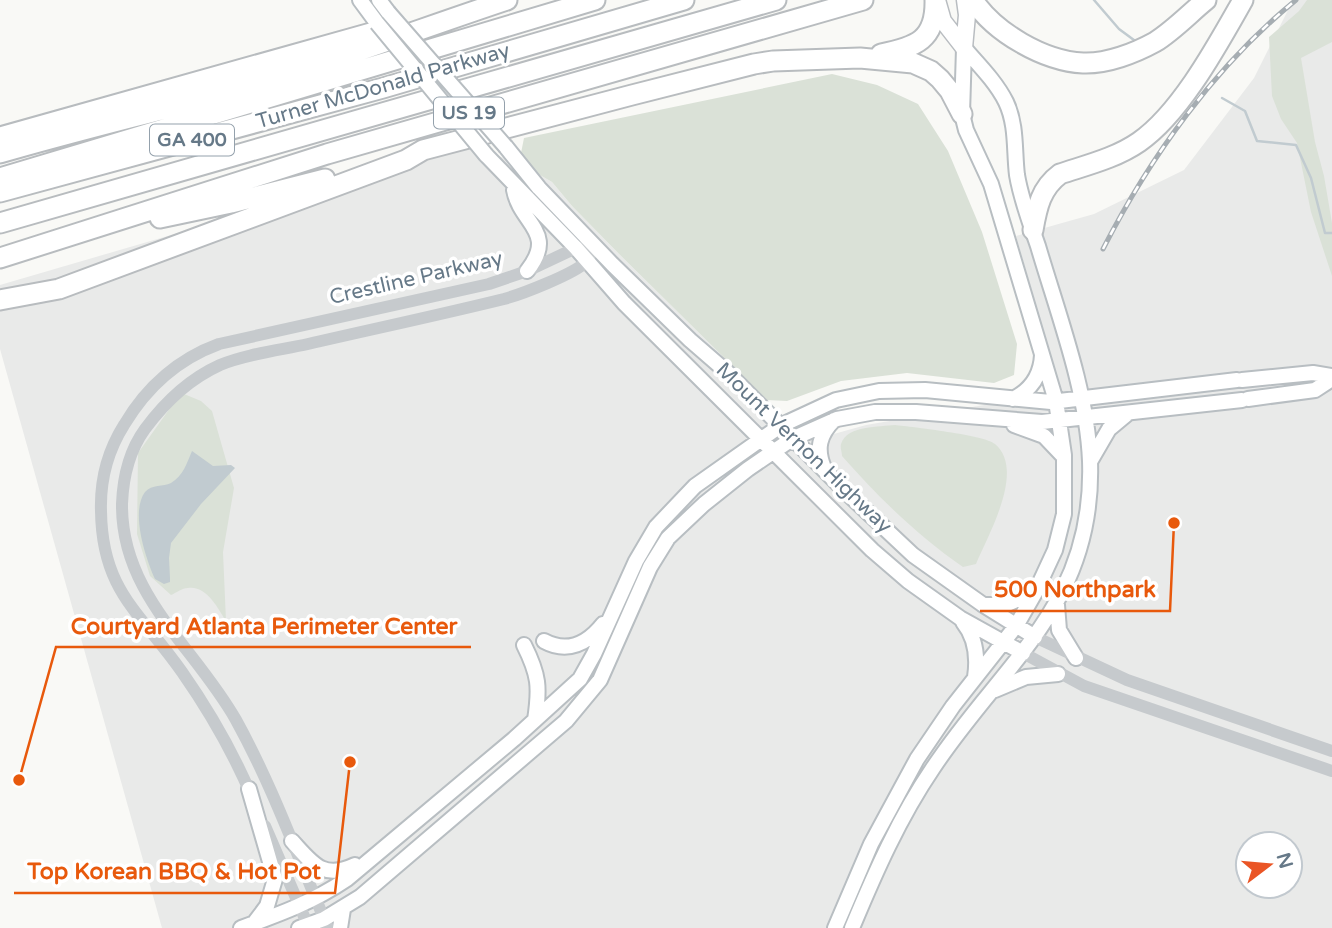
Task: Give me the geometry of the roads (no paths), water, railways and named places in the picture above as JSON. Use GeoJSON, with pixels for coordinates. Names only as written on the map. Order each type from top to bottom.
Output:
{"type":"FeatureCollection","features":[{"type":"Feature","properties":{"kind":"highway"},"geometry":{"type":"LineString","coordinates":[[0,137],[357,38],[468,0]]}},
{"type":"Feature","properties":{"kind":"highway"},"geometry":{"type":"LineString","coordinates":[[0,153],[70,132],[228,92],[332,61],[507,0]]}},
{"type":"Feature","properties":{"kind":"highway"},"geometry":{"type":"LineString","coordinates":[[0,178],[595,0]]}},
{"type":"Feature","properties":{"kind":"highway","name":"Turner McDonald Parkway"},"geometry":{"type":"LineString","coordinates":[[0,192],[383,88],[684,0]]}},
{"type":"Feature","properties":{"kind":"highway","name":"Turner McDonald Parkway"},"geometry":{"type":"LineString","coordinates":[[0,223],[776,0]]}},
{"type":"Feature","properties":{"kind":"highway","name":"US 19"},"geometry":{"type":"LineString","coordinates":[[0,258],[314,158],[863,0]]}},
{"type":"Feature","properties":{"kind":"highway"},"geometry":{"type":"LineString","coordinates":[[77,233],[231,204],[423,150],[754,64],[860,58],[903,50],[919,43],[932,26],[936,0]]}},
{"type":"Feature","properties":{"kind":"highway"},"geometry":{"type":"LineString","coordinates":[[973,0],[1022,45],[1083,63],[1126,55],[1157,41],[1206,0]]}},
{"type":"Feature","properties":{"kind":"highway"},"geometry":{"type":"LineString","coordinates":[[1032,230],[1042,193],[1055,177],[1126,150],[1154,130],[1213,51],[1243,0]]}},
{"type":"Feature","properties":{"kind":"highway"},"geometry":{"type":"LineString","coordinates":[[860,58],[913,63],[931,71],[950,91],[962,114]]}},
{"type":"Feature","properties":{"kind":"highway"},"geometry":{"type":"LineString","coordinates":[[70,132],[236,107]]}},
{"type":"Feature","properties":{"kind":"highway"},"geometry":{"type":"LineString","coordinates":[[0,300],[71,285],[406,160],[423,150]]}},
{"type":"Feature","properties":{"kind":"main road","name":"Mount Vernon Highway"},"geometry":{"type":"LineString","coordinates":[[360,0],[513,185],[576,248],[624,303],[872,550],[960,618],[1023,653]]}},
{"type":"Feature","properties":{"kind":"main road"},"geometry":{"type":"LineString","coordinates":[[852,928],[877,869],[909,805],[944,751],[1023,653],[1057,604],[1075,563],[1086,525],[1089,499],[1090,461],[1085,417],[1019,186],[1014,130],[1006,103],[945,24],[936,0]]}},
{"type":"Feature","properties":{"kind":"main road"},"geometry":{"type":"LineString","coordinates":[[835,928],[894,798],[928,742],[1016,626],[1055,550],[1062,525],[1064,457],[1056,401],[991,184],[966,131],[962,114],[967,15],[965,0]]}},
{"type":"Feature","properties":{"kind":"main road","name":"Mount Vernon Highway"},"geometry":{"type":"LineString","coordinates":[[384,6],[539,188],[826,472],[922,562],[1035,637]]}},
{"type":"Feature","properties":{"kind":"main road"},"geometry":{"type":"LineString","coordinates":[[513,185],[519,204],[539,238],[537,256],[527,271]]}},
{"type":"Feature","properties":{"kind":"main road"},"geometry":{"type":"LineString","coordinates":[[1013,399],[1035,380],[1042,354]]}},
{"type":"Feature","properties":{"kind":"main road"},"geometry":{"type":"LineString","coordinates":[[248,926],[315,900],[347,879],[580,680],[636,561],[656,527],[695,486],[780,426],[836,400],[879,391],[925,390],[1056,401],[1313,373],[1332,377]]}},
{"type":"Feature","properties":{"kind":"main road"},"geometry":{"type":"LineString","coordinates":[[305,927],[326,924],[566,721],[600,680],[650,567],[668,538],[704,504],[792,439],[834,420],[875,412],[1060,421],[1315,390],[1332,377]]}},
{"type":"Feature","properties":{"kind":"main road"},"geometry":{"type":"LineString","coordinates":[[1090,461],[1110,427],[1129,412]]}},
{"type":"Feature","properties":{"kind":"main road"},"geometry":{"type":"LineString","coordinates":[[826,472],[820,454],[820,441],[824,430],[834,420]]}},
{"type":"Feature","properties":{"kind":"main road"},"geometry":{"type":"LineString","coordinates":[[1003,420],[1044,436],[1064,457]]}},
{"type":"Feature","properties":{"kind":"main road"},"geometry":{"type":"LineString","coordinates":[[982,604],[1005,605],[1036,591]]}},
{"type":"Feature","properties":{"kind":"main road"},"geometry":{"type":"LineString","coordinates":[[1057,604],[1059,630],[1076,658]]}},
{"type":"Feature","properties":{"kind":"main road"},"geometry":{"type":"LineString","coordinates":[[544,641],[563,647],[577,646],[597,632],[613,612]]}},
{"type":"Feature","properties":{"kind":"main road"},"geometry":{"type":"LineString","coordinates":[[960,618],[974,641],[977,656],[975,677]]}},
{"type":"Feature","properties":{"kind":"main road"},"geometry":{"type":"LineString","coordinates":[[524,645],[536,670],[538,696],[535,720]]}},
{"type":"Feature","properties":{"kind":"main road"},"geometry":{"type":"LineString","coordinates":[[991,692],[1026,677],[1058,674]]}},
{"type":"Feature","properties":{"kind":"main road"},"geometry":{"type":"LineString","coordinates":[[248,926],[267,906],[275,879],[249,789]]}},
{"type":"Feature","properties":{"kind":"main road"},"geometry":{"type":"LineString","coordinates":[[292,841],[312,863],[326,870],[340,872],[372,858]]}},
{"type":"Feature","properties":{"kind":"main road"},"geometry":{"type":"LineString","coordinates":[[340,928],[343,909]]}},
{"type":"Feature","properties":{"kind":"street","name":"Crestline Parkway"},"geometry":{"type":"LineString","coordinates":[[305,927],[300,907],[249,789],[210,712],[142,622],[111,575],[101,537],[100,497],[104,468],[113,442],[150,388],[205,349],[489,284],[527,271],[576,248],[595,246]]}},
{"type":"Feature","properties":{"kind":"street"},"geometry":{"type":"LineString","coordinates":[[587,262],[595,246]]}},
{"type":"Feature","properties":{"kind":"street","name":"Crestline Parkway"},"geometry":{"type":"LineString","coordinates":[[326,924],[251,747],[228,706],[158,611],[134,568],[122,527],[123,488],[136,441],[172,396],[220,365],[504,299],[539,286],[587,262]]}},
{"type":"Feature","properties":{"kind":"street"},"geometry":{"type":"LineString","coordinates":[[358,312],[366,331]]}},
{"type":"Feature","properties":{"kind":"street"},"geometry":{"type":"LineString","coordinates":[[142,622],[158,611]]}},
{"type":"Feature","properties":{"kind":"street","name":"Mount Vernon Highway"},"geometry":{"type":"LineString","coordinates":[[1035,637],[1076,658],[1168,695],[1332,751]]}},
{"type":"Feature","properties":{"kind":"street","name":"Mount Vernon Highway"},"geometry":{"type":"LineString","coordinates":[[1023,653],[1058,674],[1122,699],[1332,771]]}},
{"type":"Feature","properties":{"kind":"street"},"geometry":{"type":"LineString","coordinates":[[234,756],[251,747]]}},
{"type":"Feature","properties":{"kind":"waterway"},"geometry":{"type":"LineString","coordinates":[[1094,0],[1119,29],[1138,43]]}},
{"type":"Feature","properties":{"kind":"waterway"},"geometry":{"type":"LineString","coordinates":[[1222,98],[1245,111],[1257,141],[1296,145],[1311,178],[1325,233],[1332,233]]}},
{"type":"Feature","properties":{"kind":"railway"},"geometry":{"type":"LineString","coordinates":[[1103,249],[1163,147],[1187,115],[1238,54],[1296,0]]}},
{"type":"Feature","properties":{"kind":"place","name":"500 Northpark"},"geometry":{"type":"Point","coordinates":[1174,523]}},
{"type":"Feature","properties":{"kind":"place","name":"Top Korean BBQ & Hot Pot"},"geometry":{"type":"Point","coordinates":[350,762]}},
{"type":"Feature","properties":{"kind":"place","name":"Courtyard Atlanta Perimeter Center"},"geometry":{"type":"Point","coordinates":[19,780]}}]}
